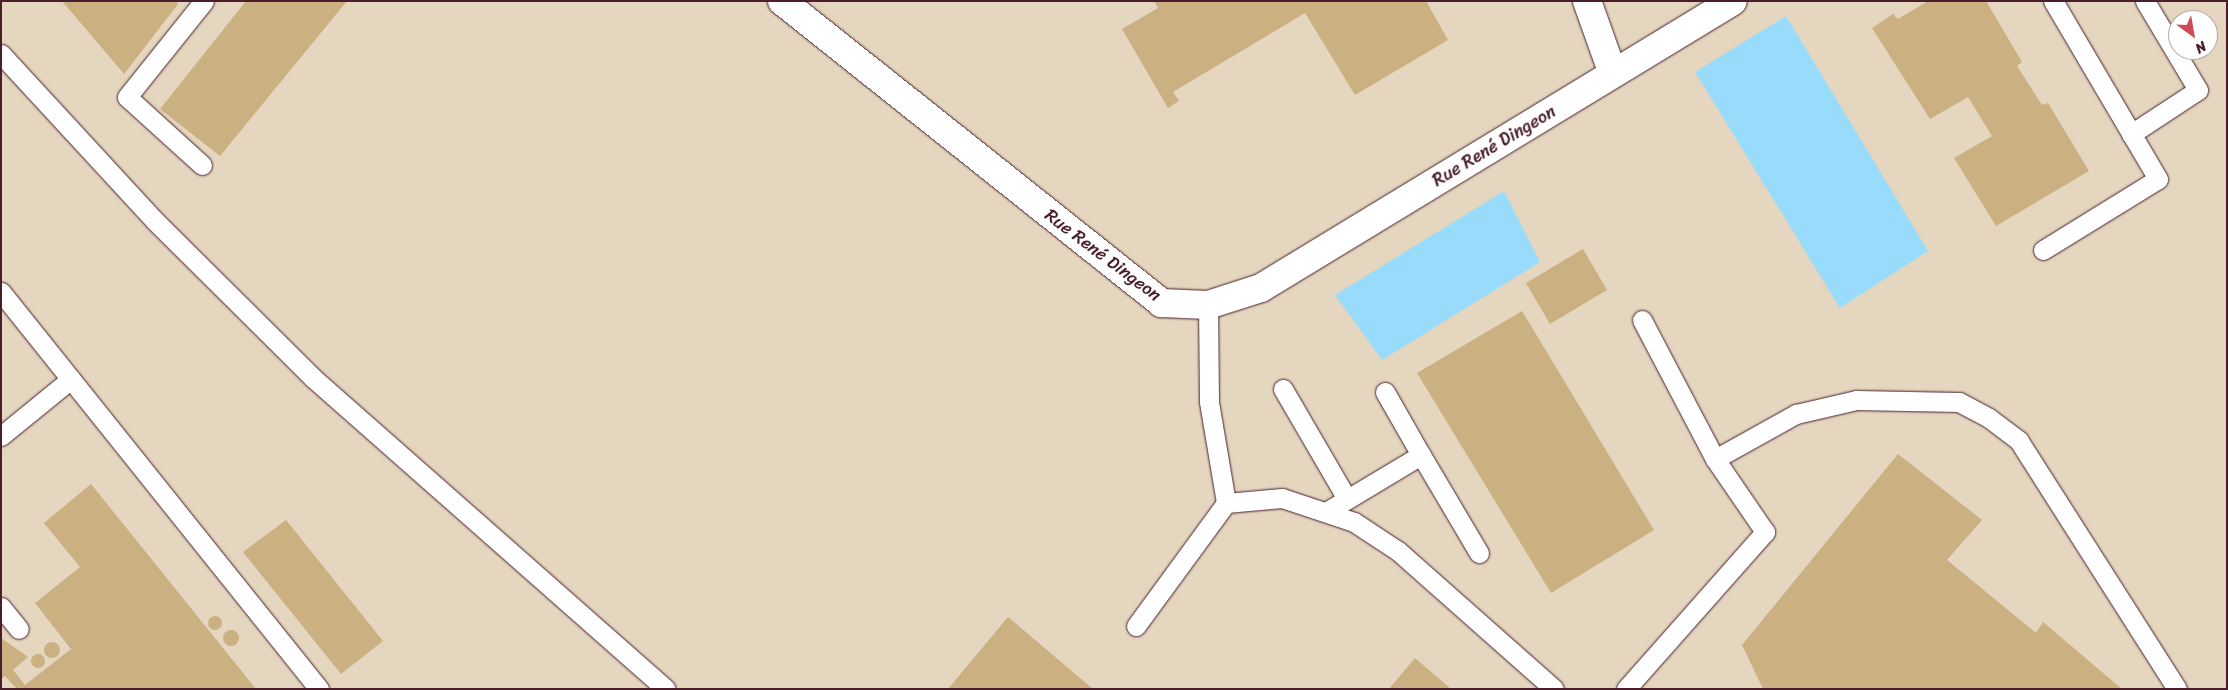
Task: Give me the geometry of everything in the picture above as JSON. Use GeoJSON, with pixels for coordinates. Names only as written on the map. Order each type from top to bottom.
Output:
{"type":"FeatureCollection","features":[{"type":"Feature","properties":{"kind":"street","name":"Rue René Dingeon"},"geometry":{"type":"LineString","coordinates":[[782,1],[1161,303],[1208,304],[1261,288],[1732,1]]}},
{"type":"Feature","properties":{"kind":"street"},"geometry":{"type":"LineString","coordinates":[[1587,1],[1613,74]]}},
{"type":"Feature","properties":{"kind":"lane"},"geometry":{"type":"LineString","coordinates":[[202,165],[127,97],[204,1]]}},
{"type":"Feature","properties":{"kind":"lane"},"geometry":{"type":"LineString","coordinates":[[2043,250],[2158,179],[2054,1]]}},
{"type":"Feature","properties":{"kind":"lane"},"geometry":{"type":"LineString","coordinates":[[2131,134],[2198,90],[2145,1]]}},
{"type":"Feature","properties":{"kind":"lane"},"geometry":{"type":"LineString","coordinates":[[1,54],[155,221],[313,378],[666,689]]}},
{"type":"Feature","properties":{"kind":"lane"},"geometry":{"type":"LineString","coordinates":[[1,292],[319,689]]}},
{"type":"Feature","properties":{"kind":"lane"},"geometry":{"type":"LineString","coordinates":[[1136,626],[1226,504],[1209,402],[1208,304]]}},
{"type":"Feature","properties":{"kind":"lane"},"geometry":{"type":"LineString","coordinates":[[1626,689],[1766,532],[1714,459],[1642,320]]}},
{"type":"Feature","properties":{"kind":"lane"},"geometry":{"type":"LineString","coordinates":[[1,436],[71,378]]}},
{"type":"Feature","properties":{"kind":"lane"},"geometry":{"type":"LineString","coordinates":[[1283,389],[1347,500]]}},
{"type":"Feature","properties":{"kind":"lane"},"geometry":{"type":"LineString","coordinates":[[1385,392],[1479,553]]}},
{"type":"Feature","properties":{"kind":"lane"},"geometry":{"type":"LineString","coordinates":[[1714,459],[1796,414],[1856,400],[1959,402],[1990,418],[2019,441],[2177,689]]}},
{"type":"Feature","properties":{"kind":"lane"},"geometry":{"type":"LineString","coordinates":[[1326,512],[1421,455]]}},
{"type":"Feature","properties":{"kind":"lane"},"geometry":{"type":"LineString","coordinates":[[1226,504],[1282,498],[1354,522],[1398,551],[1554,689]]}},
{"type":"Feature","properties":{"kind":"lane"},"geometry":{"type":"LineString","coordinates":[[1,607],[19,629]]}},
{"type":"Feature","properties":{"kind":"shaded area"},"geometry":{"type":"Polygon","coordinates":[[[1,1],[2227,1],[2227,689],[1,689],[1,1]]]}},
{"type":"Feature","properties":{"kind":"water"},"geometry":{"type":"Polygon","coordinates":[[[1786,16],[1928,251],[1840,308],[1695,72],[1786,16]]]}},
{"type":"Feature","properties":{"kind":"water"},"geometry":{"type":"Polygon","coordinates":[[[1504,191],[1540,262],[1382,360],[1335,295],[1504,191]]]}},
{"type":"Feature","properties":{"kind":"building"},"geometry":{"type":"Polygon","coordinates":[[[62,1],[176,1],[178,4],[124,74],[62,1]]]}},
{"type":"Feature","properties":{"kind":"building"},"geometry":{"type":"Polygon","coordinates":[[[246,1],[347,1],[220,156],[160,109],[246,1]]]}},
{"type":"Feature","properties":{"kind":"building"},"geometry":{"type":"Polygon","coordinates":[[[1154,1],[1426,1],[1448,40],[1355,95],[1305,13],[1173,92],[1179,101],[1168,108],[1122,29],[1158,8],[1154,1]]]}},
{"type":"Feature","properties":{"kind":"building"},"geometry":{"type":"Polygon","coordinates":[[[1928,1],[1986,1],[2022,62],[2017,66],[2042,105],[2048,103],[2089,171],[1996,226],[1954,158],[1992,136],[1968,97],[1930,119],[1872,28],[1893,14],[1898,19],[1928,1]]]}},
{"type":"Feature","properties":{"kind":"building"},"geometry":{"type":"Polygon","coordinates":[[[1583,249],[1607,290],[1550,324],[1526,283],[1583,249]]]}},
{"type":"Feature","properties":{"kind":"building"},"geometry":{"type":"Polygon","coordinates":[[[1522,311],[1654,530],[1551,593],[1417,373],[1522,311]]]}},
{"type":"Feature","properties":{"kind":"building"},"geometry":{"type":"Polygon","coordinates":[[[1898,454],[1982,520],[1947,560],[2036,633],[2043,622],[2122,689],[1763,689],[1742,645],[1898,454]]]}},
{"type":"Feature","properties":{"kind":"building"},"geometry":{"type":"Polygon","coordinates":[[[91,484],[256,689],[17,689],[5,676],[1,679],[1,638],[28,657],[13,670],[25,685],[71,649],[35,603],[80,567],[44,523],[91,484]]]}},
{"type":"Feature","properties":{"kind":"building"},"geometry":{"type":"Polygon","coordinates":[[[286,520],[383,641],[341,674],[243,552],[286,520]]]}},
{"type":"Feature","properties":{"kind":"building"},"geometry":{"type":"Polygon","coordinates":[[[212,616],[218,616],[222,623],[218,630],[212,630],[208,626],[208,620],[212,616]]]}},
{"type":"Feature","properties":{"kind":"building"},"geometry":{"type":"Polygon","coordinates":[[[1008,617],[1093,689],[948,689],[1008,617]]]}},
{"type":"Feature","properties":{"kind":"building"},"geometry":{"type":"Polygon","coordinates":[[[231,630],[239,638],[231,646],[223,638],[231,630]]]}},
{"type":"Feature","properties":{"kind":"building"},"geometry":{"type":"Polygon","coordinates":[[[52,642],[60,650],[52,658],[44,650],[52,642]]]}},
{"type":"Feature","properties":{"kind":"building"},"geometry":{"type":"Polygon","coordinates":[[[35,654],[41,654],[45,661],[41,668],[35,668],[31,664],[31,658],[35,654]]]}},
{"type":"Feature","properties":{"kind":"building"},"geometry":{"type":"Polygon","coordinates":[[[1415,658],[1451,689],[1389,689],[1415,658]]]}}]}
